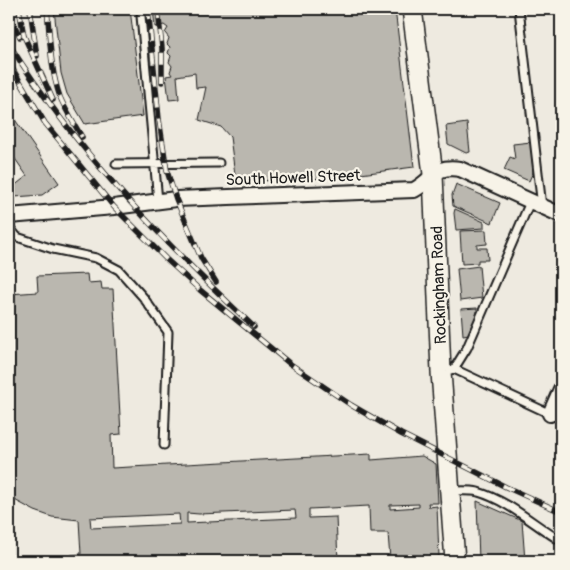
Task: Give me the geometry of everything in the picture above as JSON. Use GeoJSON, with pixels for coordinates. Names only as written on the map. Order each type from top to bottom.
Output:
{"type":"FeatureCollection","features":[{"type":"Feature","properties":{"kind":"street","name":"Rockingham Road"},"geometry":{"type":"LineString","coordinates":[[412,9],[433,174],[448,371],[455,561]]}},
{"type":"Feature","properties":{"kind":"street","name":"South Howell Street"},"geometry":{"type":"LineString","coordinates":[[9,216],[114,207],[158,201],[414,190],[423,185],[433,174],[449,167],[460,169],[561,215]]}},
{"type":"Feature","properties":{"kind":"street"},"geometry":{"type":"LineString","coordinates":[[556,416],[561,389]]}},
{"type":"Feature","properties":{"kind":"lane"},"geometry":{"type":"LineString","coordinates":[[518,9],[536,205],[467,348],[448,371],[556,416]]}},
{"type":"Feature","properties":{"kind":"lane"},"geometry":{"type":"LineString","coordinates":[[141,16],[158,201]]}},
{"type":"Feature","properties":{"kind":"lane"},"geometry":{"type":"LineString","coordinates":[[116,164],[219,162]]}},
{"type":"Feature","properties":{"kind":"lane"},"geometry":{"type":"LineString","coordinates":[[9,227],[17,237],[53,249],[96,258],[119,270],[143,297],[168,332],[164,445]]}},
{"type":"Feature","properties":{"kind":"lane"},"geometry":{"type":"LineString","coordinates":[[451,492],[476,491],[497,500],[561,541]]}},
{"type":"Feature","properties":{"kind":"building"},"geometry":{"type":"Polygon","coordinates":[[[54,9],[130,9],[143,116],[85,124],[67,94],[61,73],[54,9]]]}},
{"type":"Feature","properties":{"kind":"building"},"geometry":{"type":"Polygon","coordinates":[[[153,9],[395,9],[414,167],[330,178],[236,182],[230,137],[221,127],[199,120],[206,87],[196,88],[195,73],[177,76],[179,99],[169,100],[166,76],[172,75],[170,72],[172,66],[169,62],[171,56],[168,53],[170,47],[167,44],[169,38],[165,33],[168,28],[164,25],[155,27],[153,9]]]}},
{"type":"Feature","properties":{"kind":"building"},"geometry":{"type":"Polygon","coordinates":[[[9,111],[59,183],[42,195],[14,197],[9,190],[27,176],[9,150],[9,111]]]}},
{"type":"Feature","properties":{"kind":"building"},"geometry":{"type":"Polygon","coordinates":[[[467,123],[470,152],[466,153],[448,144],[446,126],[467,123]]]}},
{"type":"Feature","properties":{"kind":"building"},"geometry":{"type":"Polygon","coordinates":[[[531,142],[533,172],[529,181],[504,170],[510,157],[515,159],[513,144],[531,142]]]}},
{"type":"Feature","properties":{"kind":"building"},"geometry":{"type":"Polygon","coordinates":[[[456,184],[500,203],[492,223],[453,206],[452,195],[456,184]]]}},
{"type":"Feature","properties":{"kind":"building"},"geometry":{"type":"Polygon","coordinates":[[[455,209],[484,222],[484,228],[456,230],[455,209]]]}},
{"type":"Feature","properties":{"kind":"building"},"geometry":{"type":"Polygon","coordinates":[[[486,230],[487,244],[477,245],[477,248],[487,248],[488,260],[478,260],[478,263],[462,264],[460,231],[486,230]]]}},
{"type":"Feature","properties":{"kind":"building"},"geometry":{"type":"Polygon","coordinates":[[[479,266],[482,298],[460,301],[457,269],[479,266]]]}},
{"type":"Feature","properties":{"kind":"building"},"geometry":{"type":"Polygon","coordinates":[[[87,274],[88,283],[101,282],[102,289],[113,289],[121,434],[111,435],[112,468],[371,454],[371,460],[422,456],[436,464],[438,503],[428,503],[429,507],[437,506],[439,557],[390,559],[388,533],[370,533],[369,506],[309,509],[309,518],[336,517],[338,561],[145,561],[145,558],[71,561],[71,555],[81,554],[79,520],[52,517],[35,511],[9,497],[9,294],[38,292],[37,276],[87,274]],[[419,504],[390,505],[390,509],[419,507],[419,504]],[[295,510],[187,513],[187,523],[296,518],[295,510]],[[179,514],[90,518],[91,528],[180,524],[179,514]]]}},
{"type":"Feature","properties":{"kind":"building"},"geometry":{"type":"Polygon","coordinates":[[[477,308],[477,315],[469,334],[463,335],[461,309],[477,308]]]}},
{"type":"Feature","properties":{"kind":"building"},"geometry":{"type":"Polygon","coordinates":[[[477,501],[522,521],[525,561],[479,561],[477,501]]]}},
{"type":"Feature","properties":{"kind":"railway"},"geometry":{"type":"LineString","coordinates":[[19,9],[24,36],[53,100]]}},
{"type":"Feature","properties":{"kind":"railway"},"geometry":{"type":"LineString","coordinates":[[30,9],[37,56]]}},
{"type":"Feature","properties":{"kind":"railway"},"geometry":{"type":"LineString","coordinates":[[47,9],[52,64],[60,97],[82,137]]}},
{"type":"Feature","properties":{"kind":"railway"},"geometry":{"type":"LineString","coordinates":[[148,9],[159,119],[167,171],[176,199],[201,258],[216,282]]}},
{"type":"Feature","properties":{"kind":"railway"},"geometry":{"type":"LineString","coordinates":[[158,9],[162,48],[162,82]]}},
{"type":"Feature","properties":{"kind":"railway"},"geometry":{"type":"LineString","coordinates":[[9,14],[20,37]]}},
{"type":"Feature","properties":{"kind":"railway"},"geometry":{"type":"LineString","coordinates":[[9,44],[63,121],[122,193],[186,261],[254,327]]}},
{"type":"Feature","properties":{"kind":"railway"},"geometry":{"type":"LineString","coordinates":[[9,63],[45,123],[114,207],[200,290],[289,363],[351,405],[401,434],[506,487],[561,512]]}}]}
